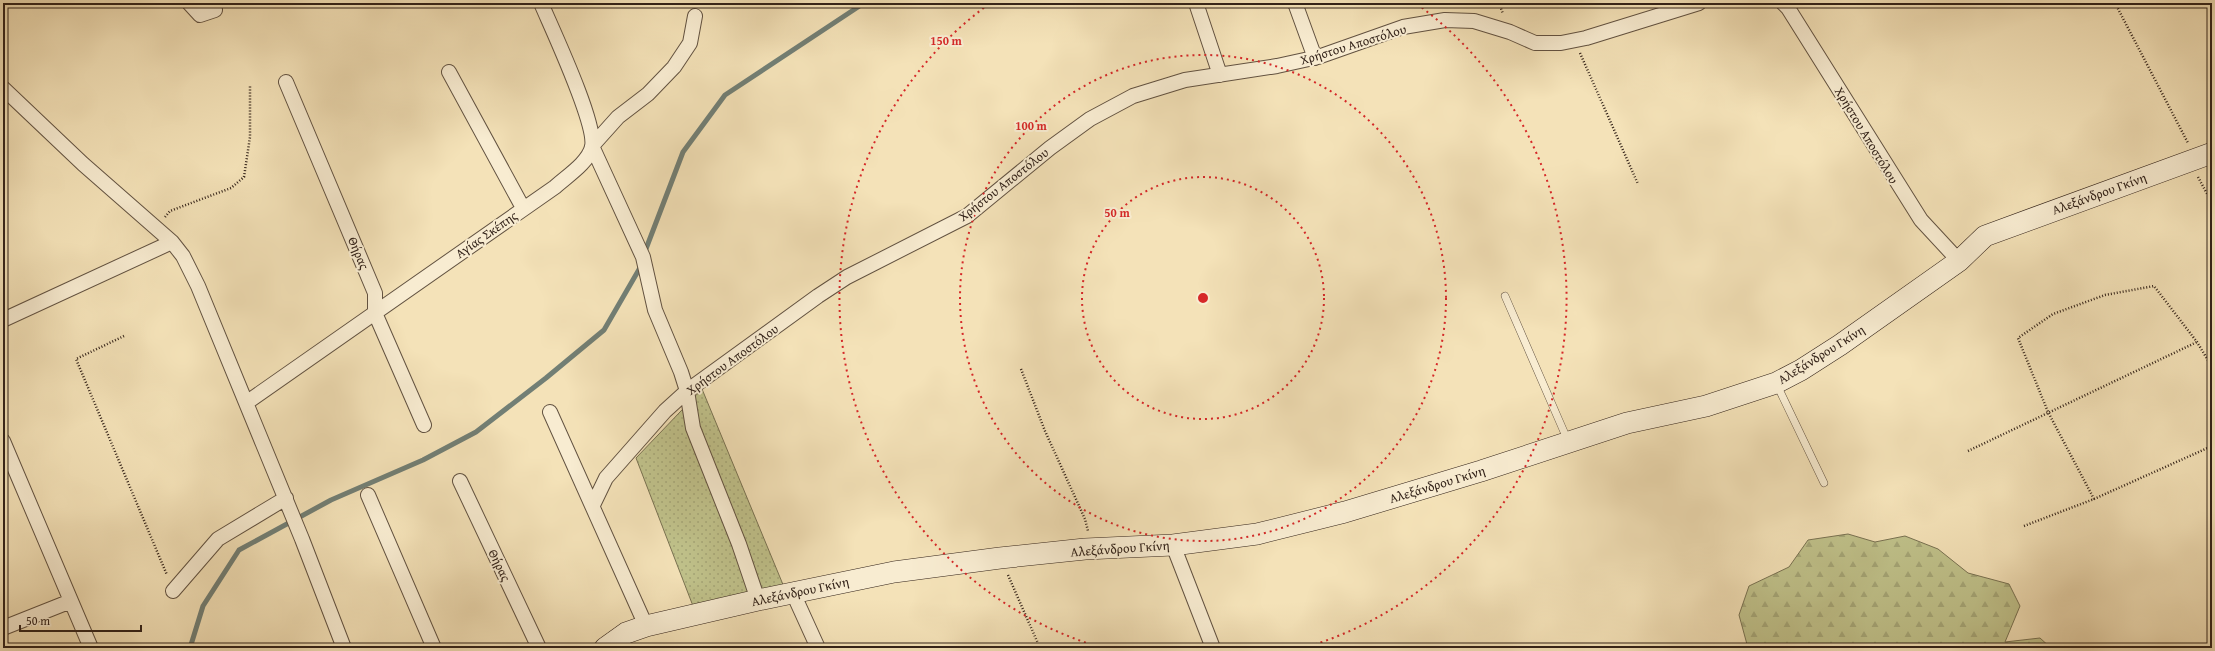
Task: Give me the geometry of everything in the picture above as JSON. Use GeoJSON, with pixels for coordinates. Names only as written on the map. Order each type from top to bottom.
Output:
{"type":"FeatureCollection","features":[{"type":"Feature","properties":{"kind":"street"},"geometry":{"type":"LineString","coordinates":[[189,3],[200,15],[215,10]]}},
{"type":"Feature","properties":{"kind":"street"},"geometry":{"type":"LineString","coordinates":[[541,3],[587,112],[592,146],[643,257],[655,310],[681,372],[687,391],[693,428],[739,544],[758,600]]}},
{"type":"Feature","properties":{"kind":"street"},"geometry":{"type":"LineString","coordinates":[[1196,3],[1220,75]]}},
{"type":"Feature","properties":{"kind":"street"},"geometry":{"type":"LineString","coordinates":[[1295,3],[1315,58]]}},
{"type":"Feature","properties":{"kind":"street","name":"Χρήστου Αποστόλου"},"geometry":{"type":"LineString","coordinates":[[593,505],[606,478],[665,411],[687,391],[818,296],[847,277],[967,216],[1050,148],[1090,119],[1133,96],[1185,80],[1277,66],[1315,58],[1403,27],[1445,20],[1474,21],[1510,32],[1535,43],[1560,43],[1699,3]]}},
{"type":"Feature","properties":{"kind":"street","name":"Χρήστου Αποστόλου"},"geometry":{"type":"LineString","coordinates":[[1783,3],[1788,8],[1921,220],[1958,261]]}},
{"type":"Feature","properties":{"kind":"street","name":"Αγίας Σκέπης"},"geometry":{"type":"LineString","coordinates":[[246,403],[555,187],[588,156],[592,146],[618,116],[648,94],[674,67],[690,43],[695,16]]}},
{"type":"Feature","properties":{"kind":"street"},"geometry":{"type":"LineString","coordinates":[[449,72],[523,208]]}},
{"type":"Feature","properties":{"kind":"street","name":"Θήρας"},"geometry":{"type":"LineString","coordinates":[[286,82],[375,293],[375,313],[424,425]]}},
{"type":"Feature","properties":{"kind":"street"},"geometry":{"type":"LineString","coordinates":[[3,88],[83,164],[172,242],[183,256],[198,286],[287,501],[344,648]]}},
{"type":"Feature","properties":{"kind":"street","name":"Αλεξάνδρου Γκίνη"},"geometry":{"type":"LineString","coordinates":[[606,648],[626,633],[646,626],[758,600],[894,572],[1000,558],[1092,549],[1173,544],[1257,534],[1337,514],[1481,471],[1627,423],[1706,406],[1776,383],[1840,344],[1958,261],[1985,236],[2199,157]]}},
{"type":"Feature","properties":{"kind":"street"},"geometry":{"type":"LineString","coordinates":[[3,320],[172,242]]}},
{"type":"Feature","properties":{"kind":"street"},"geometry":{"type":"LineString","coordinates":[[550,412],[646,626]]}},
{"type":"Feature","properties":{"kind":"street"},"geometry":{"type":"LineString","coordinates":[[3,441],[91,648]]}},
{"type":"Feature","properties":{"kind":"street","name":"Θήρας"},"geometry":{"type":"LineString","coordinates":[[460,482],[539,648]]}},
{"type":"Feature","properties":{"kind":"street"},"geometry":{"type":"LineString","coordinates":[[368,495],[434,648]]}},
{"type":"Feature","properties":{"kind":"street"},"geometry":{"type":"LineString","coordinates":[[173,591],[218,539],[287,501]]}},
{"type":"Feature","properties":{"kind":"street"},"geometry":{"type":"LineString","coordinates":[[1173,544],[1213,648]]}},
{"type":"Feature","properties":{"kind":"street"},"geometry":{"type":"LineString","coordinates":[[793,593],[818,648]]}},
{"type":"Feature","properties":{"kind":"street"},"geometry":{"type":"LineString","coordinates":[[3,628],[72,601]]}},
{"type":"Feature","properties":{"kind":"lane"},"geometry":{"type":"LineString","coordinates":[[1504,296],[1569,442]]}},
{"type":"Feature","properties":{"kind":"lane"},"geometry":{"type":"LineString","coordinates":[[1776,383],[1824,483]]}},
{"type":"Feature","properties":{"kind":"path"},"geometry":{"type":"LineString","coordinates":[[2115,3],[2199,157],[2212,203]]}},
{"type":"Feature","properties":{"kind":"path"},"geometry":{"type":"LineString","coordinates":[[1574,40],[1638,184]]}},
{"type":"Feature","properties":{"kind":"path"},"geometry":{"type":"LineString","coordinates":[[154,227],[170,211],[231,188],[244,176],[250,137],[250,86]]}},
{"type":"Feature","properties":{"kind":"path"},"geometry":{"type":"LineString","coordinates":[[2094,499],[2048,412],[2018,338],[2053,314],[2105,295],[2154,286],[2197,342],[2212,367]]}},
{"type":"Feature","properties":{"kind":"path"},"geometry":{"type":"LineString","coordinates":[[124,336],[76,359],[173,591]]}},
{"type":"Feature","properties":{"kind":"path"},"geometry":{"type":"LineString","coordinates":[[1968,451],[2197,342]]}},
{"type":"Feature","properties":{"kind":"path"},"geometry":{"type":"LineString","coordinates":[[1021,369],[1045,431],[1085,519],[1092,549]]}},
{"type":"Feature","properties":{"kind":"path"},"geometry":{"type":"LineString","coordinates":[[2024,526],[2094,499],[2212,446]]}},
{"type":"Feature","properties":{"kind":"path"},"geometry":{"type":"LineString","coordinates":[[1000,558],[1040,648]]}},
{"type":"Feature","properties":{"kind":"green space"},"geometry":{"type":"Polygon","coordinates":[[[702,389],[784,587],[693,606],[636,458],[702,389]]]}},
{"type":"Feature","properties":{"kind":"green space"},"geometry":{"type":"Polygon","coordinates":[[[1848,534],[1875,542],[1905,536],[1938,549],[1968,573],[2009,584],[2020,606],[2005,642],[2040,638],[2051,648],[1748,648],[1739,615],[1749,586],[1789,567],[1808,540],[1848,534]]]}},
{"type":"Feature","properties":{"kind":"waterway"},"geometry":{"type":"LineString","coordinates":[[644,254],[683,152],[725,95],[864,3]]}},
{"type":"Feature","properties":{"kind":"waterway"},"geometry":{"type":"LineString","coordinates":[[190,648],[203,606],[239,550],[331,500],[423,460],[476,432],[546,378],[604,330],[641,266]]}}]}
